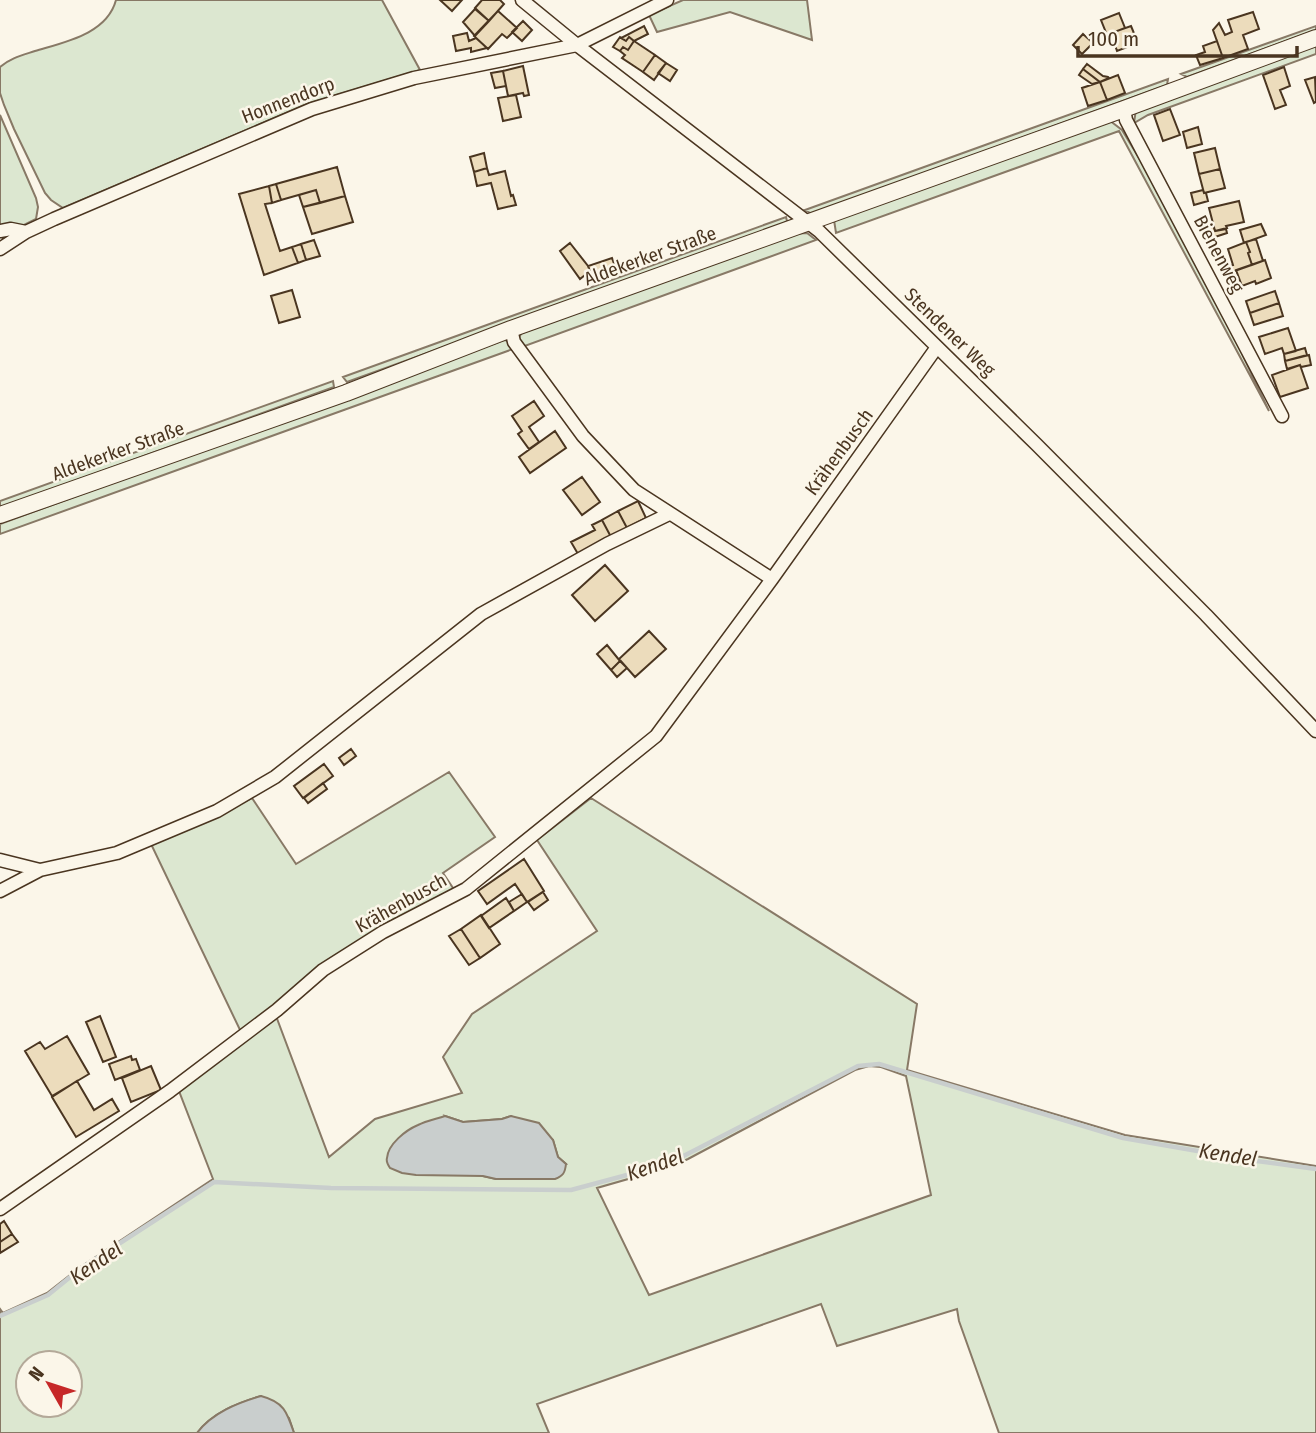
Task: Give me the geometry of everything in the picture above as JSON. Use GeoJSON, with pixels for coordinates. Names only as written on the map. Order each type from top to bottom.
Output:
{"type":"FeatureCollection","features":[{"type":"Feature","properties":{"kind":"street","name":"Stendener Weg"},"geometry":{"type":"LineString","coordinates":[[522,0],[808,221],[1037,445],[1206,615],[1316,731]]}},
{"type":"Feature","properties":{"kind":"street","name":"Honnendorp"},"geometry":{"type":"LineString","coordinates":[[0,249],[26,232],[312,109],[414,78],[577,45],[667,0]]}},
{"type":"Feature","properties":{"kind":"street","name":"Aldekerker Straße"},"geometry":{"type":"LineString","coordinates":[[0,515],[346,393],[511,328],[1316,38]]}},
{"type":"Feature","properties":{"kind":"street","name":"Bienenweg"},"geometry":{"type":"LineString","coordinates":[[1124,109],[1126,120],[1282,416]]}},
{"type":"Feature","properties":{"kind":"street","name":"Honnendorp"},"geometry":{"type":"LineString","coordinates":[[0,231],[11,229],[26,232]]}},
{"type":"Feature","properties":{"kind":"street"},"geometry":{"type":"LineString","coordinates":[[511,328],[514,342],[583,436],[634,490],[772,579]]}},
{"type":"Feature","properties":{"kind":"street","name":"Krähenbusch"},"geometry":{"type":"LineString","coordinates":[[0,1209],[170,1091],[277,1010],[323,970],[383,932],[466,889],[656,736],[937,347]]}},
{"type":"Feature","properties":{"kind":"street"},"geometry":{"type":"LineString","coordinates":[[0,891],[40,870],[117,853],[217,811],[275,777],[481,614],[607,544],[669,514]]}},
{"type":"Feature","properties":{"kind":"street"},"geometry":{"type":"LineString","coordinates":[[0,860],[40,870]]}},
{"type":"Feature","properties":{"kind":"green space"},"geometry":{"type":"Polygon","coordinates":[[[116,0],[382,0],[420,70],[307,104],[63,208],[45,193],[14,129],[0,93],[0,67],[17,57],[71,40],[94,29],[111,12],[116,0]]]}},
{"type":"Feature","properties":{"kind":"green space"},"geometry":{"type":"Polygon","coordinates":[[[683,0],[807,0],[812,40],[730,12],[657,32],[649,15],[683,0]]]}},
{"type":"Feature","properties":{"kind":"green space"},"geometry":{"type":"Polygon","coordinates":[[[1316,26],[1316,30],[1187,77],[1181,74],[1316,26]]]}},
{"type":"Feature","properties":{"kind":"green space"},"geometry":{"type":"Polygon","coordinates":[[[1316,43],[1316,54],[1148,115],[1134,123],[1136,109],[1316,43]]]}},
{"type":"Feature","properties":{"kind":"green space"},"geometry":{"type":"Polygon","coordinates":[[[1168,79],[1167,85],[812,214],[805,210],[1168,79]]]}},
{"type":"Feature","properties":{"kind":"green space"},"geometry":{"type":"Polygon","coordinates":[[[0,115],[38,207],[36,219],[24,225],[0,227],[0,115]]]}},
{"type":"Feature","properties":{"kind":"green space"},"geometry":{"type":"Polygon","coordinates":[[[1109,120],[1122,130],[1167,204],[1213,292],[1269,411],[1119,131],[836,233],[834,220],[1109,120]]]}},
{"type":"Feature","properties":{"kind":"green space"},"geometry":{"type":"Polygon","coordinates":[[[786,217],[787,221],[781,225],[347,382],[343,377],[786,217]]]}},
{"type":"Feature","properties":{"kind":"green space"},"geometry":{"type":"Polygon","coordinates":[[[807,233],[816,240],[522,347],[519,337],[522,333],[793,234],[807,233]]]}},
{"type":"Feature","properties":{"kind":"green space"},"geometry":{"type":"Polygon","coordinates":[[[504,340],[509,341],[513,349],[0,534],[0,524],[504,340]]]}},
{"type":"Feature","properties":{"kind":"green space"},"geometry":{"type":"Polygon","coordinates":[[[333,381],[334,387],[0,508],[0,501],[333,381]]]}},
{"type":"Feature","properties":{"kind":"green space"},"geometry":{"type":"Polygon","coordinates":[[[449,772],[495,837],[443,873],[455,891],[273,1008],[241,1032],[151,844],[252,798],[296,864],[449,772]]]}},
{"type":"Feature","properties":{"kind":"green space"},"geometry":{"type":"Polygon","coordinates":[[[591,798],[917,1004],[907,1070],[1125,1135],[1316,1166],[1316,1433],[999,1433],[957,1309],[837,1346],[821,1304],[537,1404],[549,1433],[294,1433],[289,1418],[261,1396],[226,1410],[210,1420],[197,1433],[0,1433],[0,1309],[3,1313],[47,1293],[79,1268],[213,1179],[179,1091],[276,1016],[329,1157],[375,1119],[462,1093],[443,1057],[472,1014],[597,931],[537,840],[591,798]],[[869,1066],[855,1070],[688,1159],[670,1167],[597,1188],[649,1295],[931,1195],[906,1076],[881,1067],[869,1066]],[[445,1116],[483,1176],[496,1179],[566,1164],[558,1157],[553,1140],[511,1116],[463,1122],[445,1116]]]}},
{"type":"Feature","properties":{"kind":"shaded area"},"geometry":{"type":"Polygon","coordinates":[[[445,1116],[463,1122],[511,1116],[539,1123],[553,1140],[558,1157],[566,1164],[564,1172],[555,1179],[496,1179],[483,1176],[416,1175],[390,1168],[388,1153],[398,1138],[418,1125],[445,1116]]]}},
{"type":"Feature","properties":{"kind":"shaded area"},"geometry":{"type":"Polygon","coordinates":[[[261,1396],[275,1401],[284,1409],[294,1433],[197,1433],[210,1420],[226,1410],[261,1396]]]}},
{"type":"Feature","properties":{"kind":"building"},"geometry":{"type":"Polygon","coordinates":[[[440,0],[462,0],[452,11],[440,0]]]}},
{"type":"Feature","properties":{"kind":"building"},"geometry":{"type":"Polygon","coordinates":[[[482,0],[500,0],[504,4],[489,21],[475,8],[482,0]]]}},
{"type":"Feature","properties":{"kind":"building"},"geometry":{"type":"Polygon","coordinates":[[[475,9],[489,21],[475,36],[463,22],[475,9]]]}},
{"type":"Feature","properties":{"kind":"building"},"geometry":{"type":"Polygon","coordinates":[[[498,11],[517,28],[507,38],[502,34],[488,49],[474,36],[498,11]]]}},
{"type":"Feature","properties":{"kind":"building"},"geometry":{"type":"Polygon","coordinates":[[[1253,12],[1259,29],[1243,35],[1248,49],[1223,58],[1213,30],[1219,23],[1225,35],[1232,32],[1228,20],[1253,12]]]}},
{"type":"Feature","properties":{"kind":"building"},"geometry":{"type":"Polygon","coordinates":[[[1119,13],[1125,28],[1107,35],[1101,20],[1119,13]]]}},
{"type":"Feature","properties":{"kind":"building"},"geometry":{"type":"Polygon","coordinates":[[[523,21],[532,30],[522,41],[512,32],[523,21]]]}},
{"type":"Feature","properties":{"kind":"building"},"geometry":{"type":"Polygon","coordinates":[[[644,26],[648,34],[634,41],[629,37],[626,41],[621,38],[644,26]]]}},
{"type":"Feature","properties":{"kind":"building"},"geometry":{"type":"Polygon","coordinates":[[[1131,26],[1138,43],[1117,51],[1111,33],[1131,26]]]}},
{"type":"Feature","properties":{"kind":"building"},"geometry":{"type":"Polygon","coordinates":[[[467,33],[469,41],[476,38],[487,48],[471,52],[471,48],[456,51],[453,36],[467,33]]]}},
{"type":"Feature","properties":{"kind":"building"},"geometry":{"type":"Polygon","coordinates":[[[1083,34],[1093,43],[1082,54],[1073,45],[1083,34]]]}},
{"type":"Feature","properties":{"kind":"building"},"geometry":{"type":"Polygon","coordinates":[[[620,37],[626,41],[629,37],[634,41],[628,50],[623,47],[620,51],[613,47],[620,37]]]}},
{"type":"Feature","properties":{"kind":"building"},"geometry":{"type":"Polygon","coordinates":[[[634,41],[655,55],[643,72],[622,58],[625,55],[620,51],[623,47],[628,50],[634,41]]]}},
{"type":"Feature","properties":{"kind":"building"},"geometry":{"type":"Polygon","coordinates":[[[1217,41],[1223,58],[1200,65],[1196,55],[1205,52],[1203,46],[1217,41]]]}},
{"type":"Feature","properties":{"kind":"building"},"geometry":{"type":"Polygon","coordinates":[[[655,55],[666,63],[654,80],[643,72],[655,55]]]}},
{"type":"Feature","properties":{"kind":"building"},"geometry":{"type":"Polygon","coordinates":[[[666,63],[677,70],[670,81],[658,73],[666,63]]]}},
{"type":"Feature","properties":{"kind":"building"},"geometry":{"type":"Polygon","coordinates":[[[1087,64],[1109,78],[1100,82],[1083,69],[1087,64]]]}},
{"type":"Feature","properties":{"kind":"building"},"geometry":{"type":"Polygon","coordinates":[[[523,66],[529,95],[524,96],[523,93],[508,96],[503,71],[523,66]]]}},
{"type":"Feature","properties":{"kind":"building"},"geometry":{"type":"Polygon","coordinates":[[[1284,67],[1290,86],[1280,90],[1286,105],[1275,109],[1263,75],[1284,67]]]}},
{"type":"Feature","properties":{"kind":"building"},"geometry":{"type":"Polygon","coordinates":[[[1083,69],[1100,82],[1092,84],[1079,75],[1083,69]]]}},
{"type":"Feature","properties":{"kind":"building"},"geometry":{"type":"Polygon","coordinates":[[[503,71],[506,86],[495,88],[491,73],[503,71]]]}},
{"type":"Feature","properties":{"kind":"building"},"geometry":{"type":"Polygon","coordinates":[[[1118,75],[1125,93],[1107,100],[1100,82],[1118,75]]]}},
{"type":"Feature","properties":{"kind":"building"},"geometry":{"type":"Polygon","coordinates":[[[1315,77],[1316,102],[1314,103],[1305,80],[1315,77]]]}},
{"type":"Feature","properties":{"kind":"building"},"geometry":{"type":"Polygon","coordinates":[[[1100,82],[1107,100],[1088,106],[1082,88],[1100,82]]]}},
{"type":"Feature","properties":{"kind":"building"},"geometry":{"type":"Polygon","coordinates":[[[516,95],[521,117],[503,121],[498,98],[516,95]]]}},
{"type":"Feature","properties":{"kind":"building"},"geometry":{"type":"Polygon","coordinates":[[[1170,109],[1180,135],[1163,141],[1154,115],[1170,109]]]}},
{"type":"Feature","properties":{"kind":"building"},"geometry":{"type":"Polygon","coordinates":[[[1198,127],[1202,144],[1187,148],[1183,132],[1198,127]]]}},
{"type":"Feature","properties":{"kind":"building"},"geometry":{"type":"Polygon","coordinates":[[[1215,148],[1220,169],[1199,174],[1194,153],[1215,148]]]}},
{"type":"Feature","properties":{"kind":"building"},"geometry":{"type":"Polygon","coordinates":[[[484,153],[487,168],[474,172],[470,157],[484,153]]]}},
{"type":"Feature","properties":{"kind":"building"},"geometry":{"type":"Polygon","coordinates":[[[337,167],[345,196],[320,203],[316,190],[281,200],[276,184],[337,167]]]}},
{"type":"Feature","properties":{"kind":"building"},"geometry":{"type":"Polygon","coordinates":[[[487,168],[489,175],[505,171],[516,205],[498,209],[491,183],[477,186],[474,172],[487,168]]]}},
{"type":"Feature","properties":{"kind":"building"},"geometry":{"type":"Polygon","coordinates":[[[1220,169],[1225,188],[1204,193],[1199,174],[1220,169]]]}},
{"type":"Feature","properties":{"kind":"building"},"geometry":{"type":"Polygon","coordinates":[[[276,184],[281,200],[272,203],[269,186],[276,184]]]}},
{"type":"Feature","properties":{"kind":"building"},"geometry":{"type":"Polygon","coordinates":[[[269,186],[272,203],[265,204],[280,251],[292,247],[298,263],[264,275],[239,194],[269,186]]]}},
{"type":"Feature","properties":{"kind":"building"},"geometry":{"type":"Polygon","coordinates":[[[316,190],[320,203],[303,207],[299,195],[316,190]]]}},
{"type":"Feature","properties":{"kind":"building"},"geometry":{"type":"Polygon","coordinates":[[[1203,190],[1208,201],[1194,205],[1191,193],[1203,190]]]}},
{"type":"Feature","properties":{"kind":"building"},"geometry":{"type":"Polygon","coordinates":[[[345,196],[353,222],[312,234],[303,207],[345,196]]]}},
{"type":"Feature","properties":{"kind":"building"},"geometry":{"type":"Polygon","coordinates":[[[1239,201],[1244,222],[1215,231],[1209,208],[1239,201]]]}},
{"type":"Feature","properties":{"kind":"building"},"geometry":{"type":"Polygon","coordinates":[[[1261,224],[1266,235],[1244,243],[1240,230],[1261,224]]]}},
{"type":"Feature","properties":{"kind":"building"},"geometry":{"type":"Polygon","coordinates":[[[1213,225],[1215,231],[1226,229],[1227,233],[1209,239],[1206,227],[1213,225]]]}},
{"type":"Feature","properties":{"kind":"building"},"geometry":{"type":"Polygon","coordinates":[[[1256,239],[1263,261],[1252,265],[1246,242],[1256,239]]]}},
{"type":"Feature","properties":{"kind":"building"},"geometry":{"type":"Polygon","coordinates":[[[314,240],[320,256],[306,260],[301,244],[314,240]]]}},
{"type":"Feature","properties":{"kind":"building"},"geometry":{"type":"Polygon","coordinates":[[[1246,242],[1252,265],[1232,272],[1230,266],[1233,265],[1228,249],[1246,242]]]}},
{"type":"Feature","properties":{"kind":"building"},"geometry":{"type":"Polygon","coordinates":[[[570,243],[590,271],[580,279],[560,251],[570,243]]]}},
{"type":"Feature","properties":{"kind":"building"},"geometry":{"type":"Polygon","coordinates":[[[301,244],[306,260],[298,263],[292,247],[301,244]]]}},
{"type":"Feature","properties":{"kind":"building"},"geometry":{"type":"Polygon","coordinates":[[[612,258],[618,275],[595,283],[588,266],[612,258]]]}},
{"type":"Feature","properties":{"kind":"building"},"geometry":{"type":"Polygon","coordinates":[[[1265,260],[1271,278],[1242,286],[1236,270],[1265,260]]]}},
{"type":"Feature","properties":{"kind":"building"},"geometry":{"type":"Polygon","coordinates":[[[292,290],[300,317],[279,323],[271,296],[292,290]]]}},
{"type":"Feature","properties":{"kind":"building"},"geometry":{"type":"Polygon","coordinates":[[[1275,291],[1279,303],[1250,313],[1246,301],[1275,291]]]}},
{"type":"Feature","properties":{"kind":"building"},"geometry":{"type":"Polygon","coordinates":[[[1279,303],[1283,316],[1254,325],[1250,313],[1279,303]]]}},
{"type":"Feature","properties":{"kind":"building"},"geometry":{"type":"Polygon","coordinates":[[[1288,328],[1296,351],[1284,354],[1282,348],[1265,354],[1259,337],[1288,328]]]}},
{"type":"Feature","properties":{"kind":"building"},"geometry":{"type":"Polygon","coordinates":[[[1305,348],[1307,355],[1285,361],[1284,354],[1305,348]]]}},
{"type":"Feature","properties":{"kind":"building"},"geometry":{"type":"Polygon","coordinates":[[[1309,355],[1311,365],[1287,369],[1285,361],[1309,355]]]}},
{"type":"Feature","properties":{"kind":"building"},"geometry":{"type":"Polygon","coordinates":[[[1300,365],[1308,388],[1280,397],[1272,375],[1300,365]]]}},
{"type":"Feature","properties":{"kind":"building"},"geometry":{"type":"Polygon","coordinates":[[[534,401],[544,416],[529,427],[539,442],[529,449],[518,434],[522,431],[512,416],[534,401]]]}},
{"type":"Feature","properties":{"kind":"building"},"geometry":{"type":"Polygon","coordinates":[[[555,431],[566,448],[530,473],[519,457],[555,431]]]}},
{"type":"Feature","properties":{"kind":"building"},"geometry":{"type":"Polygon","coordinates":[[[582,477],[600,502],[582,515],[563,490],[582,477]]]}},
{"type":"Feature","properties":{"kind":"building"},"geometry":{"type":"Polygon","coordinates":[[[638,501],[646,518],[627,528],[618,511],[638,501]]]}},
{"type":"Feature","properties":{"kind":"building"},"geometry":{"type":"Polygon","coordinates":[[[618,511],[627,528],[611,537],[602,520],[618,511]]]}},
{"type":"Feature","properties":{"kind":"building"},"geometry":{"type":"Polygon","coordinates":[[[602,520],[611,537],[578,554],[571,542],[595,530],[592,525],[602,520]]]}},
{"type":"Feature","properties":{"kind":"building"},"geometry":{"type":"Polygon","coordinates":[[[605,565],[628,591],[595,621],[572,595],[605,565]]]}},
{"type":"Feature","properties":{"kind":"building"},"geometry":{"type":"Polygon","coordinates":[[[649,631],[666,649],[635,677],[619,659],[649,631]]]}},
{"type":"Feature","properties":{"kind":"building"},"geometry":{"type":"Polygon","coordinates":[[[607,645],[620,661],[611,670],[597,654],[607,645]]]}},
{"type":"Feature","properties":{"kind":"building"},"geometry":{"type":"Polygon","coordinates":[[[620,661],[627,668],[617,677],[611,670],[620,661]]]}},
{"type":"Feature","properties":{"kind":"building"},"geometry":{"type":"Polygon","coordinates":[[[351,749],[356,756],[344,765],[339,758],[351,749]]]}},
{"type":"Feature","properties":{"kind":"building"},"geometry":{"type":"Polygon","coordinates":[[[324,764],[333,776],[303,798],[294,786],[324,764]]]}},
{"type":"Feature","properties":{"kind":"building"},"geometry":{"type":"Polygon","coordinates":[[[323,783],[327,789],[308,803],[304,798],[323,783]]]}},
{"type":"Feature","properties":{"kind":"building"},"geometry":{"type":"Polygon","coordinates":[[[524,859],[544,891],[527,902],[515,884],[487,904],[478,891],[524,859]]]}},
{"type":"Feature","properties":{"kind":"building"},"geometry":{"type":"Polygon","coordinates":[[[543,892],[548,900],[534,910],[528,902],[543,892]]]}},
{"type":"Feature","properties":{"kind":"building"},"geometry":{"type":"Polygon","coordinates":[[[522,894],[527,902],[514,911],[509,902],[522,894]]]}},
{"type":"Feature","properties":{"kind":"building"},"geometry":{"type":"Polygon","coordinates":[[[506,898],[514,911],[489,928],[481,916],[506,898]]]}},
{"type":"Feature","properties":{"kind":"building"},"geometry":{"type":"Polygon","coordinates":[[[481,915],[500,944],[480,958],[461,929],[481,915]]]}},
{"type":"Feature","properties":{"kind":"building"},"geometry":{"type":"Polygon","coordinates":[[[461,929],[480,958],[469,965],[449,936],[461,929]]]}},
{"type":"Feature","properties":{"kind":"building"},"geometry":{"type":"Polygon","coordinates":[[[100,1016],[116,1057],[103,1062],[86,1022],[100,1016]]]}},
{"type":"Feature","properties":{"kind":"building"},"geometry":{"type":"Polygon","coordinates":[[[67,1036],[89,1074],[52,1096],[25,1051],[40,1042],[45,1049],[67,1036]]]}},
{"type":"Feature","properties":{"kind":"building"},"geometry":{"type":"Polygon","coordinates":[[[131,1056],[132,1060],[136,1059],[140,1070],[115,1080],[109,1064],[131,1056]]]}},
{"type":"Feature","properties":{"kind":"building"},"geometry":{"type":"Polygon","coordinates":[[[151,1066],[161,1090],[131,1102],[122,1078],[151,1066]]]}},
{"type":"Feature","properties":{"kind":"building"},"geometry":{"type":"Polygon","coordinates":[[[77,1081],[94,1110],[112,1099],[119,1111],[76,1137],[52,1097],[77,1081]]]}},
{"type":"Feature","properties":{"kind":"building"},"geometry":{"type":"Polygon","coordinates":[[[4,1221],[12,1234],[0,1242],[0,1224],[4,1221]]]}},
{"type":"Feature","properties":{"kind":"building"},"geometry":{"type":"Polygon","coordinates":[[[12,1234],[18,1242],[0,1253],[0,1242],[12,1234]]]}},
{"type":"Feature","properties":{"kind":"waterway","name":"Kendel"},"geometry":{"type":"LineString","coordinates":[[0,1316],[48,1295],[80,1269],[214,1182],[331,1188],[571,1190],[668,1164],[858,1066],[879,1064],[1123,1138],[1316,1169]]}}]}
